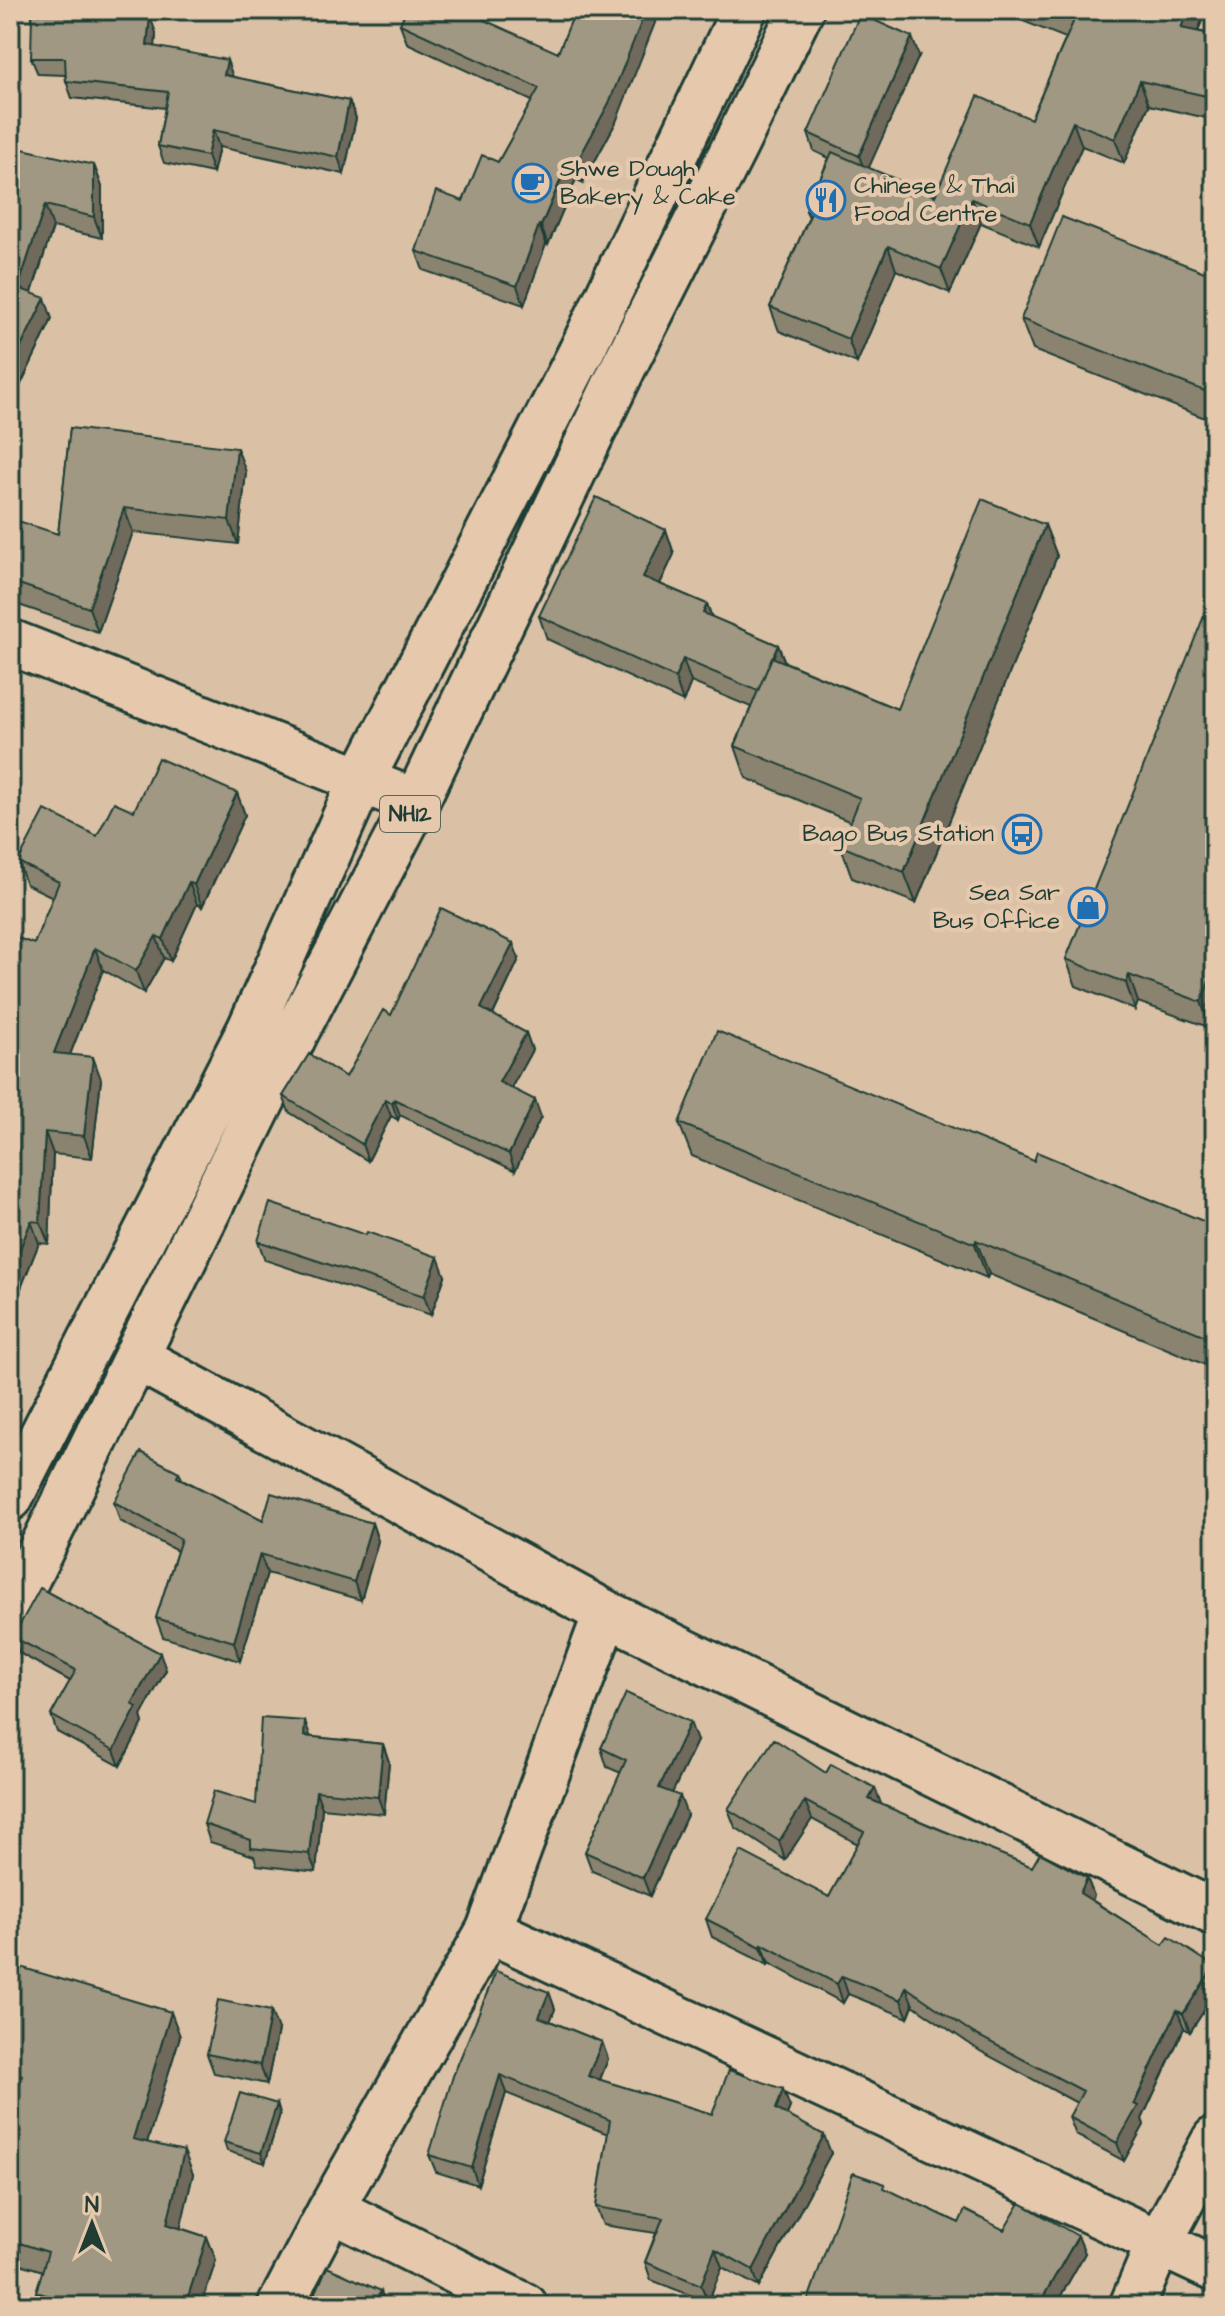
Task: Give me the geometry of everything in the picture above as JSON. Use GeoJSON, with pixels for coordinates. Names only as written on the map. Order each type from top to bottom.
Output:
{"type":"FeatureCollection","features":[{"type":"Feature","properties":{"kind":"main road","name":"NH12"},"geometry":{"type":"LineString","coordinates":[[10,1498],[250,1029],[361,781],[582,350],[744,10]]}},
{"type":"Feature","properties":{"kind":"main road","name":"NH12"},"geometry":{"type":"LineString","coordinates":[[10,1613],[296,1032],[416,802],[624,366],[801,10]]}},
{"type":"Feature","properties":{"kind":"main road"},"geometry":{"type":"LineString","coordinates":[[10,642],[416,802]]}},
{"type":"Feature","properties":{"kind":"main road"},"geometry":{"type":"LineString","coordinates":[[136,1357],[606,1613],[1215,1913]]}},
{"type":"Feature","properties":{"kind":"main road"},"geometry":{"type":"LineString","coordinates":[[280,2306],[331,2209],[489,1930],[606,1613]]}},
{"type":"Feature","properties":{"kind":"main road"},"geometry":{"type":"LineString","coordinates":[[489,1930],[1215,2269]]}},
{"type":"Feature","properties":{"kind":"main road"},"geometry":{"type":"LineString","coordinates":[[1132,2306],[1159,2243],[1215,2139]]}},
{"type":"Feature","properties":{"kind":"main road"},"geometry":{"type":"LineString","coordinates":[[331,2209],[525,2306]]}},
{"type":"Feature","properties":{"kind":"building"},"geometry":{"type":"Polygon","coordinates":[[[406,10],[462,10],[558,53],[575,11],[584,14],[586,10],[646,10],[609,103],[576,164],[569,160],[539,225],[517,286],[416,251],[436,191],[463,201],[482,155],[498,162],[539,88],[400,24],[406,10]]]}},
{"type":"Feature","properties":{"kind":"building"},"geometry":{"type":"Polygon","coordinates":[[[1048,10],[1188,10],[1181,28],[1215,35],[1215,98],[1140,81],[1115,139],[1073,122],[1030,223],[972,199],[941,269],[888,246],[848,339],[770,307],[811,213],[806,211],[832,152],[935,196],[978,96],[1031,119],[1074,20],[1048,10]]]}},
{"type":"Feature","properties":{"kind":"building"},"geometry":{"type":"Polygon","coordinates":[[[32,14],[150,16],[147,45],[227,60],[224,75],[349,101],[338,157],[213,130],[207,156],[158,146],[168,92],[66,81],[65,58],[31,58],[32,14]]]}},
{"type":"Feature","properties":{"kind":"building"},"geometry":{"type":"Polygon","coordinates":[[[860,14],[912,37],[859,156],[808,133],[860,14]]]}},
{"type":"Feature","properties":{"kind":"building"},"geometry":{"type":"Polygon","coordinates":[[[18,148],[94,165],[94,217],[45,205],[18,288],[45,298],[10,369],[10,182],[18,148]]]}},
{"type":"Feature","properties":{"kind":"building"},"geometry":{"type":"Polygon","coordinates":[[[1062,217],[1215,276],[1215,395],[1021,319],[1062,217]]]}},
{"type":"Feature","properties":{"kind":"building"},"geometry":{"type":"Polygon","coordinates":[[[70,428],[237,448],[229,520],[124,508],[89,608],[10,581],[12,519],[58,534],[70,428]]]}},
{"type":"Feature","properties":{"kind":"building"},"geometry":{"type":"Polygon","coordinates":[[[596,497],[666,530],[643,577],[707,604],[703,613],[778,645],[758,691],[683,659],[675,678],[539,616],[596,497]]]}},
{"type":"Feature","properties":{"kind":"building"},"geometry":{"type":"Polygon","coordinates":[[[982,499],[1045,525],[904,872],[841,846],[860,798],[735,746],[772,657],[897,709],[982,499]]]}},
{"type":"Feature","properties":{"kind":"building"},"geometry":{"type":"Polygon","coordinates":[[[1210,601],[1215,604],[1215,966],[1201,1002],[1129,975],[1126,983],[1066,959],[1210,601]]]}},
{"type":"Feature","properties":{"kind":"building"},"geometry":{"type":"Polygon","coordinates":[[[158,758],[237,793],[194,885],[189,882],[163,939],[156,936],[136,971],[95,948],[54,1053],[93,1057],[84,1136],[45,1132],[40,1222],[31,1221],[10,1274],[10,935],[34,944],[59,882],[18,862],[45,810],[97,836],[114,802],[134,811],[158,758]]]}},
{"type":"Feature","properties":{"kind":"building"},"geometry":{"type":"Polygon","coordinates":[[[441,908],[513,943],[481,1008],[526,1033],[499,1082],[535,1100],[509,1154],[394,1099],[392,1103],[385,1100],[362,1144],[283,1096],[309,1054],[346,1077],[383,1010],[391,1015],[441,908]]]}},
{"type":"Feature","properties":{"kind":"building"},"geometry":{"type":"Polygon","coordinates":[[[717,1031],[1034,1161],[1037,1152],[1215,1226],[1215,1340],[976,1240],[975,1244],[679,1123],[717,1031]]]}},
{"type":"Feature","properties":{"kind":"building"},"geometry":{"type":"Polygon","coordinates":[[[270,1203],[438,1257],[424,1296],[258,1241],[270,1203]]]}},
{"type":"Feature","properties":{"kind":"building"},"geometry":{"type":"Polygon","coordinates":[[[141,1452],[179,1472],[177,1477],[263,1520],[271,1493],[372,1523],[354,1582],[260,1554],[234,1642],[156,1618],[181,1539],[114,1502],[141,1452]]]}},
{"type":"Feature","properties":{"kind":"building"},"geometry":{"type":"Polygon","coordinates":[[[40,1588],[160,1653],[132,1704],[137,1707],[114,1750],[51,1715],[76,1670],[13,1637],[40,1588]]]}},
{"type":"Feature","properties":{"kind":"building"},"geometry":{"type":"Polygon","coordinates":[[[626,1693],[690,1722],[659,1788],[680,1796],[643,1878],[585,1852],[626,1760],[601,1748],[626,1693]]]}},
{"type":"Feature","properties":{"kind":"building"},"geometry":{"type":"Polygon","coordinates":[[[261,1718],[305,1721],[304,1736],[383,1744],[378,1797],[316,1791],[309,1854],[251,1848],[251,1840],[204,1824],[214,1791],[256,1804],[261,1718]]]}},
{"type":"Feature","properties":{"kind":"building"},"geometry":{"type":"Polygon","coordinates":[[[774,1739],[826,1773],[831,1764],[875,1788],[869,1799],[929,1825],[1032,1867],[1040,1853],[1087,1878],[1080,1893],[1163,1945],[1169,1937],[1214,1966],[1183,2014],[1177,2010],[1134,2104],[1138,2106],[1117,2143],[1069,2117],[1083,2091],[973,2033],[906,1987],[901,2000],[842,1976],[837,1984],[762,1944],[761,1947],[706,1919],[741,1851],[829,1897],[864,1832],[805,1801],[779,1841],[728,1809],[774,1739]]]}},
{"type":"Feature","properties":{"kind":"building"},"geometry":{"type":"Polygon","coordinates":[[[10,1964],[171,2012],[133,2139],[184,2151],[167,2224],[207,2237],[185,2306],[82,2306],[36,2292],[48,2252],[10,2240],[10,2125],[22,2075],[10,2072],[10,1964]]]}},
{"type":"Feature","properties":{"kind":"building"},"geometry":{"type":"Polygon","coordinates":[[[496,1971],[549,1992],[539,2017],[602,2042],[588,2076],[712,2114],[729,2070],[783,2089],[776,2109],[824,2135],[753,2270],[715,2249],[701,2285],[645,2262],[663,2218],[596,2207],[610,2120],[500,2075],[472,2168],[429,2155],[453,2076],[496,1971]]]}},
{"type":"Feature","properties":{"kind":"building"},"geometry":{"type":"Polygon","coordinates":[[[218,2000],[271,2011],[260,2065],[207,2054],[218,2000]]]}},
{"type":"Feature","properties":{"kind":"building"},"geometry":{"type":"Polygon","coordinates":[[[240,2093],[277,2104],[261,2153],[224,2142],[240,2093]]]}},
{"type":"Feature","properties":{"kind":"building"},"geometry":{"type":"Polygon","coordinates":[[[853,2173],[885,2184],[884,2188],[959,2223],[965,2210],[1004,2230],[1020,2203],[1078,2236],[1038,2306],[966,2306],[950,2297],[947,2306],[806,2306],[853,2173]]]}},
{"type":"Feature","properties":{"kind":"building"},"geometry":{"type":"Polygon","coordinates":[[[327,2267],[381,2291],[374,2305],[377,2306],[310,2306],[327,2267]]]}},
{"type":"Feature","properties":{"kind":"place","name":"Shwe Dough Bakery & Cake"},"geometry":{"type":"Point","coordinates":[532,183]}},
{"type":"Feature","properties":{"kind":"place","name":"Chinese & Thai Food Centre"},"geometry":{"type":"Point","coordinates":[826,200]}},
{"type":"Feature","properties":{"kind":"place","name":"Bago Bus Station"},"geometry":{"type":"Point","coordinates":[1022,834]}},
{"type":"Feature","properties":{"kind":"place","name":"Sea Sar Bus Office"},"geometry":{"type":"Point","coordinates":[1088,907]}}]}
